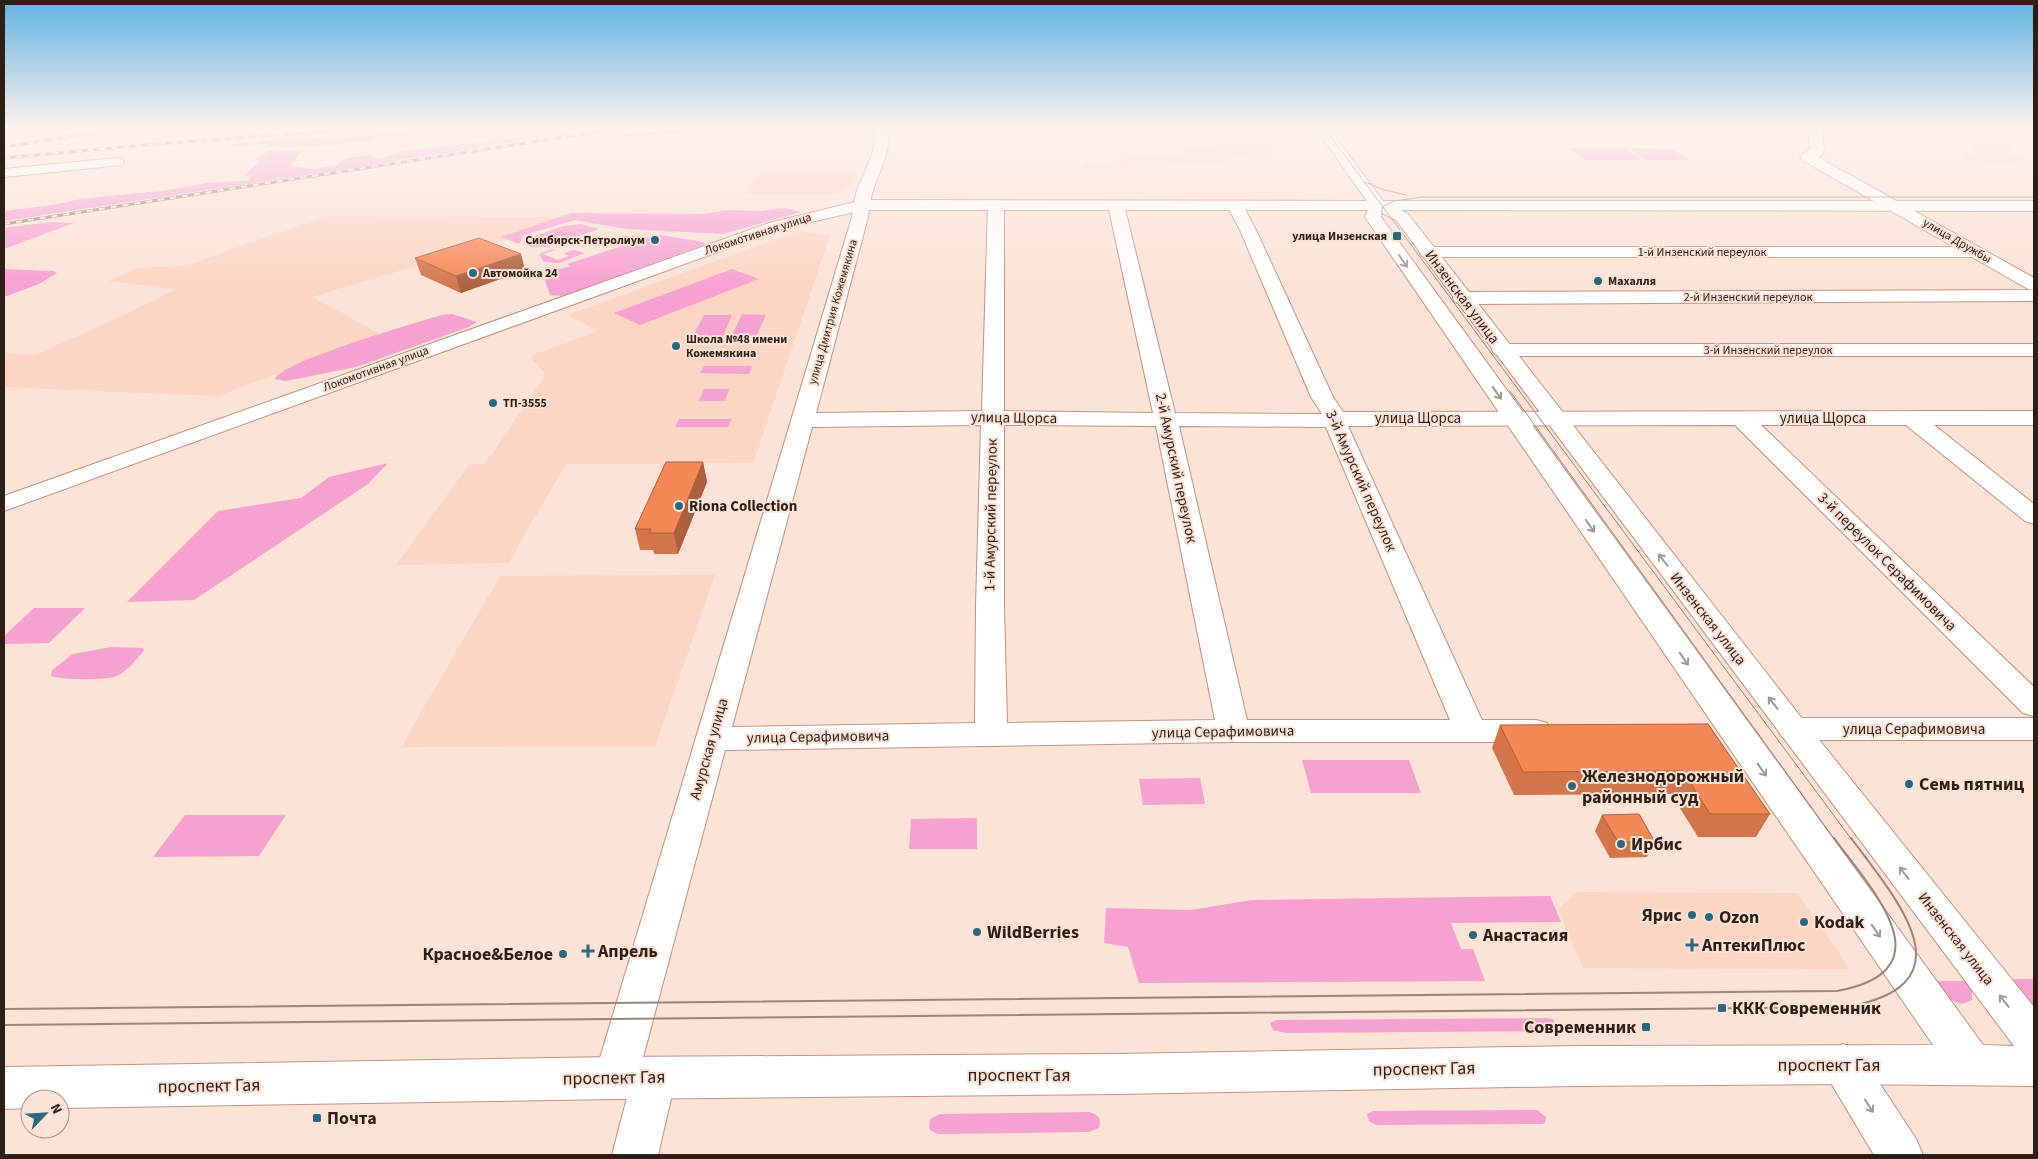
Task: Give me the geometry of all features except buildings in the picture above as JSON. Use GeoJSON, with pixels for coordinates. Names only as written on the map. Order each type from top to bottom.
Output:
{"type":"FeatureCollection","features":[{"type":"Feature","properties":{"kind":"street"},"geometry":{"type":"LineString","coordinates":[[863,206],[864,194],[869,180]]}},
{"type":"Feature","properties":{"kind":"street","name":"Инзенская улица"},"geometry":{"type":"LineString","coordinates":[[1360,180],[1378,205],[1402,217],[1793,729],[2034,1039]]}},
{"type":"Feature","properties":{"kind":"street","name":"улица Дружбы"},"geometry":{"type":"LineString","coordinates":[[1848,180],[2034,285]]}},
{"type":"Feature","properties":{"kind":"street","name":"1-й Амурский переулок"},"geometry":{"type":"LineString","coordinates":[[991,735],[990,606],[996,205]]}},
{"type":"Feature","properties":{"kind":"street","name":"2-й Амурский переулок"},"geometry":{"type":"LineString","coordinates":[[1116,205],[1166,421],[1233,731]]}},
{"type":"Feature","properties":{"kind":"street","name":"3-й Амурский переулок"},"geometry":{"type":"LineString","coordinates":[[1235,205],[1248,230],[1322,397],[1336,419],[1337,428],[1471,731]]}},
{"type":"Feature","properties":{"kind":"street","name":"Инзенская улица"},"geometry":{"type":"LineString","coordinates":[[1378,205],[1373,217],[1514,418],[1719,730],[1972,1066]]}},
{"type":"Feature","properties":{"kind":"street","name":"Локомотивная улица"},"geometry":{"type":"LineString","coordinates":[[4,504],[775,226],[836,210],[863,206],[2034,206]]}},
{"type":"Feature","properties":{"kind":"street","name":"улица Дмитрия Кожемякина"},"geometry":{"type":"LineString","coordinates":[[803,420],[863,206]]}},
{"type":"Feature","properties":{"kind":"street","name":"1-й Инзенский переулок"},"geometry":{"type":"LineString","coordinates":[[1428,252],[1976,252]]}},
{"type":"Feature","properties":{"kind":"street","name":"2-й Инзенский переулок"},"geometry":{"type":"LineString","coordinates":[[1462,298],[2034,296]]}},
{"type":"Feature","properties":{"kind":"street","name":"3-й Инзенский переулок"},"geometry":{"type":"LineString","coordinates":[[1502,350],[2034,350]]}},
{"type":"Feature","properties":{"kind":"street","name":"улица Щорса"},"geometry":{"type":"LineString","coordinates":[[803,420],[993,418],[1312,421],[1336,419],[1514,418],[2034,418]]}},
{"type":"Feature","properties":{"kind":"street","name":"3-й переулок Серафимовича"},"geometry":{"type":"LineString","coordinates":[[1741,418],[2034,705]]}},
{"type":"Feature","properties":{"kind":"street"},"geometry":{"type":"LineString","coordinates":[[1911,418],[2034,516]]}},
{"type":"Feature","properties":{"kind":"street","name":"Амурская улица"},"geometry":{"type":"LineString","coordinates":[[635,1155],[635,1078],[712,739],[803,420]]}},
{"type":"Feature","properties":{"kind":"street","name":"улица Серафимовича"},"geometry":{"type":"LineString","coordinates":[[1793,729],[2034,729]]}},
{"type":"Feature","properties":{"kind":"street","name":"улица Серафимовича"},"geometry":{"type":"LineString","coordinates":[[712,739],[1233,731],[1568,731]]}},
{"type":"Feature","properties":{"kind":"street"},"geometry":{"type":"LineString","coordinates":[[1843,1064],[1900,1155]]}},
{"type":"Feature","properties":{"kind":"street","name":"проспект Гая"},"geometry":{"type":"LineString","coordinates":[[4,1088],[1557,1067],[1843,1064],[2034,1066]]}},
{"type":"Feature","properties":{"kind":"shaded area"},"geometry":{"type":"Polygon","coordinates":[[[273,180],[4,221],[4,211],[53,205],[81,199],[168,190],[207,183],[273,180]]]}},
{"type":"Feature","properties":{"kind":"shaded area"},"geometry":{"type":"Polygon","coordinates":[[[754,180],[854,180],[852,185],[836,194],[746,194],[754,180]]]}},
{"type":"Feature","properties":{"kind":"shaded area"},"geometry":{"type":"Polygon","coordinates":[[[784,208],[801,212],[723,234],[626,229],[575,220],[524,235],[519,244],[501,237],[571,213],[704,214],[727,210],[761,211],[784,208]]]}},
{"type":"Feature","properties":{"kind":"shaded area"},"geometry":{"type":"Polygon","coordinates":[[[324,216],[574,217],[312,297],[380,334],[218,396],[4,387],[4,353],[36,355],[176,289],[109,281],[137,268],[186,266],[324,216]]]}},
{"type":"Feature","properties":{"kind":"shaded area"},"geometry":{"type":"Polygon","coordinates":[[[51,222],[74,223],[4,249],[4,228],[51,222]]]}},
{"type":"Feature","properties":{"kind":"shaded area"},"geometry":{"type":"Polygon","coordinates":[[[580,224],[599,229],[547,247],[530,247],[535,236],[564,226],[580,224]]]}},
{"type":"Feature","properties":{"kind":"shaded area","name":"Школа №48 имени Кожемякина"},"geometry":{"type":"Polygon","coordinates":[[[799,231],[830,235],[753,463],[566,464],[508,563],[396,565],[469,465],[485,464],[543,379],[546,374],[531,359],[533,355],[598,331],[568,315],[799,231]]]}},
{"type":"Feature","properties":{"kind":"shaded area"},"geometry":{"type":"Polygon","coordinates":[[[661,235],[706,244],[562,296],[550,295],[544,277],[545,274],[556,268],[560,269],[570,266],[567,264],[646,238],[661,235]]]}},
{"type":"Feature","properties":{"kind":"shaded area"},"geometry":{"type":"Polygon","coordinates":[[[553,249],[543,254],[558,260],[569,256],[564,253],[574,250],[585,253],[560,263],[544,262],[539,254],[553,249]]]}},
{"type":"Feature","properties":{"kind":"shaded area"},"geometry":{"type":"Polygon","coordinates":[[[4,269],[54,271],[57,273],[39,284],[4,297],[4,269]]]}},
{"type":"Feature","properties":{"kind":"shaded area"},"geometry":{"type":"Polygon","coordinates":[[[732,269],[759,279],[640,325],[614,313],[732,269]]]}},
{"type":"Feature","properties":{"kind":"shaded area"},"geometry":{"type":"Polygon","coordinates":[[[452,314],[477,322],[469,327],[356,367],[286,381],[275,379],[283,372],[300,363],[351,343],[442,315],[452,314]]]}},
{"type":"Feature","properties":{"kind":"shaded area"},"geometry":{"type":"Polygon","coordinates":[[[742,314],[766,315],[756,337],[731,337],[742,314]]]}},
{"type":"Feature","properties":{"kind":"shaded area"},"geometry":{"type":"Polygon","coordinates":[[[704,315],[732,315],[723,336],[693,336],[704,315]]]}},
{"type":"Feature","properties":{"kind":"shaded area"},"geometry":{"type":"Polygon","coordinates":[[[704,366],[752,366],[749,374],[700,373],[704,366]]]}},
{"type":"Feature","properties":{"kind":"shaded area"},"geometry":{"type":"Polygon","coordinates":[[[704,389],[729,389],[725,401],[699,401],[704,389]]]}},
{"type":"Feature","properties":{"kind":"shaded area"},"geometry":{"type":"Polygon","coordinates":[[[679,419],[732,419],[728,427],[675,427],[679,419]]]}},
{"type":"Feature","properties":{"kind":"shaded area"},"geometry":{"type":"Polygon","coordinates":[[[388,463],[368,484],[194,600],[127,602],[218,511],[301,498],[329,477],[388,463]]]}},
{"type":"Feature","properties":{"kind":"shaded area"},"geometry":{"type":"Polygon","coordinates":[[[715,575],[655,746],[401,747],[500,576],[715,575]]]}},
{"type":"Feature","properties":{"kind":"shaded area"},"geometry":{"type":"Polygon","coordinates":[[[34,608],[85,608],[49,643],[4,644],[4,636],[34,608]]]}},
{"type":"Feature","properties":{"kind":"shaded area"},"geometry":{"type":"Polygon","coordinates":[[[111,647],[143,648],[144,650],[126,670],[113,677],[85,679],[51,676],[52,670],[73,654],[111,647]]]}},
{"type":"Feature","properties":{"kind":"shaded area"},"geometry":{"type":"Polygon","coordinates":[[[1302,760],[1409,760],[1421,793],[1311,793],[1302,760]]]}},
{"type":"Feature","properties":{"kind":"shaded area"},"geometry":{"type":"Polygon","coordinates":[[[1200,778],[1205,804],[1143,805],[1139,779],[1200,778]]]}},
{"type":"Feature","properties":{"kind":"shaded area"},"geometry":{"type":"Polygon","coordinates":[[[185,815],[286,815],[259,856],[153,857],[185,815]]]}},
{"type":"Feature","properties":{"kind":"shaded area"},"geometry":{"type":"Polygon","coordinates":[[[977,818],[977,849],[909,849],[911,819],[977,818]]]}},
{"type":"Feature","properties":{"kind":"shaded area"},"geometry":{"type":"Polygon","coordinates":[[[1577,892],[1797,893],[1850,969],[1583,968],[1558,910],[1577,892]]]}},
{"type":"Feature","properties":{"kind":"shaded area"},"geometry":{"type":"Polygon","coordinates":[[[1550,896],[1561,922],[1451,923],[1461,949],[1473,949],[1485,981],[1139,983],[1128,947],[1104,943],[1106,908],[1191,910],[1252,900],[1550,896]]]}},
{"type":"Feature","properties":{"kind":"shaded area"},"geometry":{"type":"Polygon","coordinates":[[[2002,979],[2034,979],[2034,1013],[2030,1010],[2002,979]]]}},
{"type":"Feature","properties":{"kind":"shaded area"},"geometry":{"type":"Polygon","coordinates":[[[1928,981],[1966,981],[1972,991],[1972,1000],[1962,1004],[1948,999],[1928,981]]]}},
{"type":"Feature","properties":{"kind":"shaded area"},"geometry":{"type":"Polygon","coordinates":[[[1553,1019],[1558,1028],[1551,1031],[1285,1033],[1273,1030],[1270,1023],[1277,1020],[1553,1019]]]}},
{"type":"Feature","properties":{"kind":"shaded area"},"geometry":{"type":"Polygon","coordinates":[[[1537,1110],[1546,1117],[1545,1123],[1376,1125],[1369,1121],[1367,1114],[1373,1111],[1537,1110]]]}},
{"type":"Feature","properties":{"kind":"shaded area"},"geometry":{"type":"Polygon","coordinates":[[[1089,1112],[1095,1114],[1100,1122],[1099,1128],[1089,1132],[939,1134],[929,1129],[930,1119],[940,1114],[1089,1112]]]}},
{"type":"Feature","properties":{"kind":"tram line"},"geometry":{"type":"LineString","coordinates":[[1363,180],[1383,207]]}},
{"type":"Feature","properties":{"kind":"tram line"},"geometry":{"type":"LineString","coordinates":[[1365,182],[1384,190],[1407,195]]}},
{"type":"Feature","properties":{"kind":"tram line"},"geometry":{"type":"LineString","coordinates":[[1383,207],[1394,201],[1423,197],[2034,197]]}},
{"type":"Feature","properties":{"kind":"tram line"},"geometry":{"type":"LineString","coordinates":[[1382,214],[1383,207]]}},
{"type":"Feature","properties":{"kind":"tram line"},"geometry":{"type":"LineString","coordinates":[[1383,207],[1852,840]]}},
{"type":"Feature","properties":{"kind":"tram line"},"geometry":{"type":"LineString","coordinates":[[1510,391],[1835,840]]}},
{"type":"Feature","properties":{"kind":"tram line"},"geometry":{"type":"LineString","coordinates":[[4,1009],[1837,991],[1871,980],[1889,965],[1895,947],[1892,926],[1881,903],[1834,838]]}},
{"type":"Feature","properties":{"kind":"tram line"},"geometry":{"type":"LineString","coordinates":[[4,1025],[1846,1007],[1885,996],[1907,980],[1916,960],[1913,937],[1903,912],[1851,838]]}},
{"type":"Feature","properties":{"kind":"railway"},"geometry":{"type":"LineString","coordinates":[[4,224],[287,180]]}},
{"type":"Feature","properties":{"kind":"place","name":"улица Инзенская"},"geometry":{"type":"Point","coordinates":[1397,236]}},
{"type":"Feature","properties":{"kind":"place","name":"Симбирск-Петролиум"},"geometry":{"type":"Point","coordinates":[655,240]}},
{"type":"Feature","properties":{"kind":"place","name":"Автомойка 24"},"geometry":{"type":"Point","coordinates":[473,273]}},
{"type":"Feature","properties":{"kind":"place","name":"Махалля"},"geometry":{"type":"Point","coordinates":[1598,281]}},
{"type":"Feature","properties":{"kind":"place","name":"Школа №48 имени Кожемякина"},"geometry":{"type":"Point","coordinates":[676,346]}},
{"type":"Feature","properties":{"kind":"place","name":"ТП-3555"},"geometry":{"type":"Point","coordinates":[493,403]}},
{"type":"Feature","properties":{"kind":"place","name":"Riona Collection"},"geometry":{"type":"Point","coordinates":[679,506]}},
{"type":"Feature","properties":{"kind":"place","name":"Семь пятниц"},"geometry":{"type":"Point","coordinates":[1909,784]}},
{"type":"Feature","properties":{"kind":"place","name":"Железнодорожный районный суд"},"geometry":{"type":"Point","coordinates":[1572,786]}},
{"type":"Feature","properties":{"kind":"place","name":"Ирбис"},"geometry":{"type":"Point","coordinates":[1621,844]}},
{"type":"Feature","properties":{"kind":"place","name":"Ярис"},"geometry":{"type":"Point","coordinates":[1692,915]}},
{"type":"Feature","properties":{"kind":"place","name":"Ozon"},"geometry":{"type":"Point","coordinates":[1709,917]}},
{"type":"Feature","properties":{"kind":"place","name":"Kodak"},"geometry":{"type":"Point","coordinates":[1804,922]}},
{"type":"Feature","properties":{"kind":"place","name":"WildBerries"},"geometry":{"type":"Point","coordinates":[977,932]}},
{"type":"Feature","properties":{"kind":"place","name":"Анастасия"},"geometry":{"type":"Point","coordinates":[1473,935]}},
{"type":"Feature","properties":{"kind":"place","name":"АптекиПлюс"},"geometry":{"type":"Point","coordinates":[1692,945]}},
{"type":"Feature","properties":{"kind":"place","name":"Апрель"},"geometry":{"type":"Point","coordinates":[588,951]}},
{"type":"Feature","properties":{"kind":"place","name":"Красное&Белое"},"geometry":{"type":"Point","coordinates":[563,954]}},
{"type":"Feature","properties":{"kind":"place","name":"ККК Современник"},"geometry":{"type":"Point","coordinates":[1722,1008]}},
{"type":"Feature","properties":{"kind":"place","name":"Современник"},"geometry":{"type":"Point","coordinates":[1646,1027]}},
{"type":"Feature","properties":{"kind":"place","name":"Почта"},"geometry":{"type":"Point","coordinates":[317,1118]}}]}
